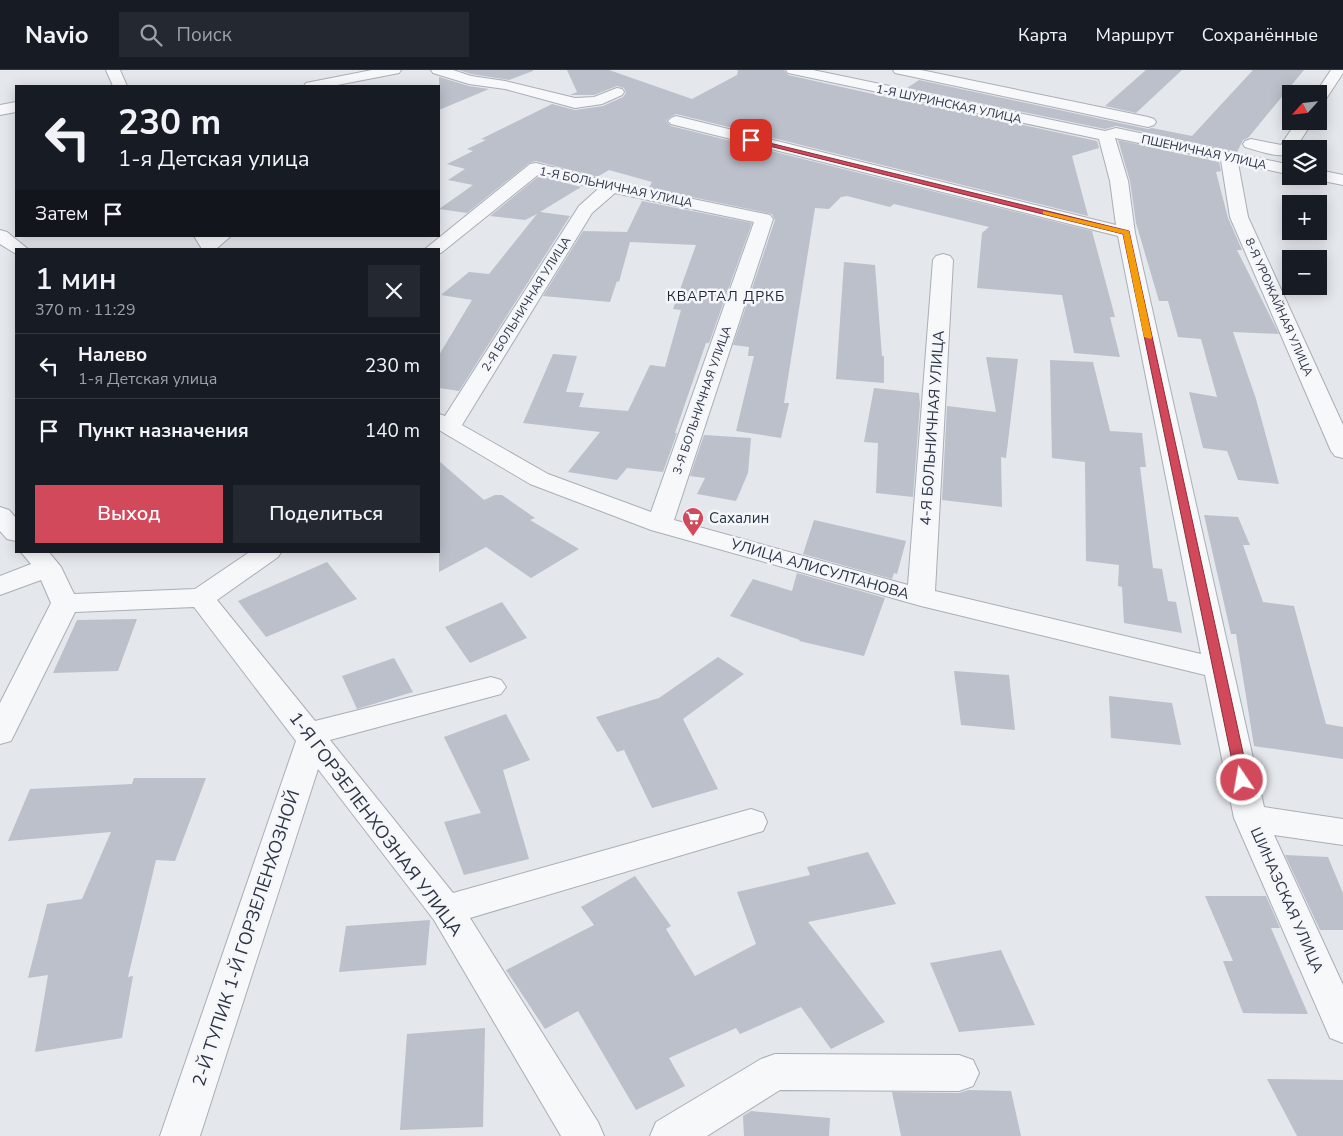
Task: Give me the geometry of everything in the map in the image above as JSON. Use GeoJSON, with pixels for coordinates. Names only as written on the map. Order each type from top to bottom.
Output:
{"type":"FeatureCollection","features":[{"type":"Feature","properties":{"kind":"street"},"geometry":{"type":"LineString","coordinates":[[113,70],[120,85]]}},
{"type":"Feature","properties":{"kind":"street"},"geometry":{"type":"LineString","coordinates":[[316,85],[394,70]]}},
{"type":"Feature","properties":{"kind":"street"},"geometry":{"type":"LineString","coordinates":[[438,70],[469,80],[505,85],[575,103],[597,101],[618,92]]}},
{"type":"Feature","properties":{"kind":"street","name":"1-Я ШУРИНСКАЯ УЛИЦА"},"geometry":{"type":"LineString","coordinates":[[793,70],[1111,135]]}},
{"type":"Feature","properties":{"kind":"street"},"geometry":{"type":"LineString","coordinates":[[900,70],[1160,125]]}},
{"type":"Feature","properties":{"kind":"street"},"geometry":{"type":"LineString","coordinates":[[1328,85],[1338,70]]}},
{"type":"Feature","properties":{"kind":"street"},"geometry":{"type":"LineString","coordinates":[[0,110],[15,107]]}},
{"type":"Feature","properties":{"kind":"street"},"geometry":{"type":"LineString","coordinates":[[676,121],[1126,233]]}},
{"type":"Feature","properties":{"kind":"street"},"geometry":{"type":"LineString","coordinates":[[1233,149],[1286,151],[1299,130]]}},
{"type":"Feature","properties":{"kind":"street","name":"ПШЕНИЧНАЯ УЛИЦА"},"geometry":{"type":"LineString","coordinates":[[1111,135],[1172,144],[1233,149],[1282,167]]}},
{"type":"Feature","properties":{"kind":"street","name":"ШИНАЗСКАЯ УЛИЦА"},"geometry":{"type":"LineString","coordinates":[[1111,135],[1126,233],[1250,818],[1343,1026]]}},
{"type":"Feature","properties":{"kind":"street","name":"8-Я УРОЖАЙНАЯ УЛИЦА"},"geometry":{"type":"LineString","coordinates":[[1233,149],[1239,217],[1343,451]]}},
{"type":"Feature","properties":{"kind":"street","name":"1-Я БОЛЬНИЧНАЯ УЛИЦА"},"geometry":{"type":"LineString","coordinates":[[435,248],[536,168],[611,187],[764,219]]}},
{"type":"Feature","properties":{"kind":"street"},"geometry":{"type":"LineString","coordinates":[[1327,177],[1343,180]]}},
{"type":"Feature","properties":{"kind":"street","name":"2-Я БОЛЬНИЧНАЯ УЛИЦА"},"geometry":{"type":"LineString","coordinates":[[444,424],[585,210],[611,187]]}},
{"type":"Feature","properties":{"kind":"street","name":"3-Я БОЛЬНИЧНАЯ УЛИЦА"},"geometry":{"type":"LineString","coordinates":[[660,524],[764,219]]}},
{"type":"Feature","properties":{"kind":"street"},"geometry":{"type":"LineString","coordinates":[[0,236],[18,248]]}},
{"type":"Feature","properties":{"kind":"street"},"geometry":{"type":"LineString","coordinates":[[204,237],[209,245],[221,237]]}},
{"type":"Feature","properties":{"kind":"street","name":"4-Я БОЛЬНИЧНАЯ УЛИЦА"},"geometry":{"type":"LineString","coordinates":[[921,596],[942,260]]}},
{"type":"Feature","properties":{"kind":"street","name":"УЛИЦА АЛИСУЛТАНОВА"},"geometry":{"type":"LineString","coordinates":[[444,424],[539,479],[660,524],[921,596],[1219,668]]}},
{"type":"Feature","properties":{"kind":"street"},"geometry":{"type":"LineString","coordinates":[[0,515],[15,532]]}},
{"type":"Feature","properties":{"kind":"street"},"geometry":{"type":"LineString","coordinates":[[65,603],[201,598],[266,553]]}},
{"type":"Feature","properties":{"kind":"street"},"geometry":{"type":"LineString","coordinates":[[0,586],[40,559],[65,603]]}},
{"type":"Feature","properties":{"kind":"street","name":"1-Я ГОРЗЕЛЕНХОЗНАЯ УЛИЦА"},"geometry":{"type":"LineString","coordinates":[[201,598],[446,910],[584,1136]]}},
{"type":"Feature","properties":{"kind":"street"},"geometry":{"type":"LineString","coordinates":[[0,733],[65,603]]}},
{"type":"Feature","properties":{"kind":"street"},"geometry":{"type":"LineString","coordinates":[[310,737],[492,687]]}},
{"type":"Feature","properties":{"kind":"street","name":"2-Й ТУПИК 1-Й ГОРЗЕЛЕНХОЗНОЙ"},"geometry":{"type":"LineString","coordinates":[[180,1136],[310,737]]}},
{"type":"Feature","properties":{"kind":"street"},"geometry":{"type":"LineString","coordinates":[[1250,818],[1343,832]]}},
{"type":"Feature","properties":{"kind":"street"},"geometry":{"type":"LineString","coordinates":[[446,910],[751,822]]}},
{"type":"Feature","properties":{"kind":"street"},"geometry":{"type":"LineString","coordinates":[[670,1136],[775,1072],[959,1073]]}},
{"type":"Feature","properties":{"kind":"building"},"geometry":{"type":"Polygon","coordinates":[[[459,70],[533,71],[509,80],[471,74],[459,70]]]}},
{"type":"Feature","properties":{"kind":"building"},"geometry":{"type":"Polygon","coordinates":[[[567,70],[609,70],[692,99],[737,75],[738,70],[784,70],[788,75],[1097,141],[1099,148],[1072,156],[1088,216],[676,114],[666,121],[671,126],[1092,231],[1115,317],[1110,317],[1120,357],[1074,353],[1062,295],[977,288],[982,233],[989,227],[894,204],[890,207],[847,196],[841,197],[829,209],[815,208],[784,403],[789,403],[781,438],[736,431],[754,356],[748,356],[749,347],[733,345],[775,220],[772,214],[649,188],[652,182],[609,170],[597,177],[536,161],[529,163],[467,213],[440,209],[473,185],[448,180],[465,169],[447,164],[473,151],[467,149],[486,140],[481,139],[552,104],[575,110],[603,106],[623,97],[626,93],[624,88],[617,86],[594,95],[570,95],[577,92],[567,70]]]}},
{"type":"Feature","properties":{"kind":"building"},"geometry":{"type":"Polygon","coordinates":[[[1146,70],[1182,70],[1136,113],[1105,106],[1146,70]]]}},
{"type":"Feature","properties":{"kind":"building"},"geometry":{"type":"Polygon","coordinates":[[[1253,70],[1304,70],[1292,85],[1282,85],[1282,97],[1248,138],[1243,140],[1237,152],[1116,126],[1105,129],[907,88],[919,80],[1148,129],[1152,128],[1192,136],[1253,70]]]}},
{"type":"Feature","properties":{"kind":"building"},"geometry":{"type":"Polygon","coordinates":[[[439,77],[469,86],[489,89],[440,110],[439,77]]]}},
{"type":"Feature","properties":{"kind":"building"},"geometry":{"type":"Polygon","coordinates":[[[1118,140],[1219,162],[1221,171],[1216,172],[1228,218],[1242,250],[1237,250],[1279,334],[1233,332],[1256,399],[1279,484],[1238,480],[1227,451],[1203,448],[1189,392],[1217,397],[1201,339],[1178,337],[1168,301],[1159,301],[1136,223],[1130,181],[1118,140]]]}},
{"type":"Feature","properties":{"kind":"building"},"geometry":{"type":"Polygon","coordinates":[[[539,176],[581,187],[540,212],[570,216],[459,391],[440,388],[440,353],[472,300],[441,295],[469,272],[489,274],[537,214],[525,220],[490,216],[539,176]]]}},
{"type":"Feature","properties":{"kind":"building"},"geometry":{"type":"Polygon","coordinates":[[[642,201],[752,223],[709,343],[706,343],[663,472],[627,468],[617,480],[568,472],[600,432],[523,423],[553,354],[577,356],[566,392],[584,393],[579,407],[628,411],[650,365],[665,367],[681,310],[673,309],[696,245],[630,242],[619,282],[617,281],[610,302],[543,296],[583,231],[627,232],[642,201]]]}},
{"type":"Feature","properties":{"kind":"building"},"geometry":{"type":"Polygon","coordinates":[[[844,262],[875,265],[882,356],[884,356],[884,383],[836,379],[844,262]]]}},
{"type":"Feature","properties":{"kind":"building"},"geometry":{"type":"Polygon","coordinates":[[[986,357],[1018,359],[1006,458],[1001,457],[1002,507],[942,500],[947,406],[996,412],[986,357]]]}},
{"type":"Feature","properties":{"kind":"building"},"geometry":{"type":"Polygon","coordinates":[[[1050,360],[1093,362],[1110,431],[1142,433],[1146,467],[1140,467],[1153,568],[1162,569],[1168,601],[1176,602],[1182,633],[1124,623],[1122,587],[1118,586],[1119,565],[1086,561],[1085,462],[1052,458],[1050,360]]]}},
{"type":"Feature","properties":{"kind":"building"},"geometry":{"type":"Polygon","coordinates":[[[874,388],[919,393],[920,404],[913,497],[876,493],[878,443],[864,442],[874,388]]]}},
{"type":"Feature","properties":{"kind":"building"},"geometry":{"type":"Polygon","coordinates":[[[704,435],[751,438],[748,473],[736,501],[697,494],[705,478],[690,476],[704,435]]]}},
{"type":"Feature","properties":{"kind":"building"},"geometry":{"type":"Polygon","coordinates":[[[440,462],[484,500],[495,495],[502,495],[535,518],[530,520],[579,549],[531,578],[486,547],[439,572],[440,462]]]}},
{"type":"Feature","properties":{"kind":"building"},"geometry":{"type":"Polygon","coordinates":[[[1204,515],[1238,517],[1250,545],[1243,545],[1263,602],[1294,606],[1326,724],[1343,727],[1343,759],[1254,746],[1236,634],[1231,634],[1204,515]]]}},
{"type":"Feature","properties":{"kind":"building"},"geometry":{"type":"Polygon","coordinates":[[[814,520],[906,541],[897,574],[894,573],[892,579],[803,554],[814,520]]]}},
{"type":"Feature","properties":{"kind":"building"},"geometry":{"type":"Polygon","coordinates":[[[327,562],[357,599],[266,637],[238,601],[327,562]]]}},
{"type":"Feature","properties":{"kind":"building"},"geometry":{"type":"Polygon","coordinates":[[[797,573],[885,598],[864,656],[799,641],[730,616],[753,579],[792,591],[797,573]]]}},
{"type":"Feature","properties":{"kind":"building"},"geometry":{"type":"Polygon","coordinates":[[[502,602],[527,638],[470,663],[445,627],[502,602]]]}},
{"type":"Feature","properties":{"kind":"building"},"geometry":{"type":"Polygon","coordinates":[[[137,619],[118,671],[53,673],[77,620],[137,619]]]}},
{"type":"Feature","properties":{"kind":"building"},"geometry":{"type":"Polygon","coordinates":[[[718,657],[744,674],[683,719],[718,789],[652,808],[624,750],[617,752],[596,717],[659,698],[718,657]]]}},
{"type":"Feature","properties":{"kind":"building"},"geometry":{"type":"Polygon","coordinates":[[[394,658],[413,692],[357,709],[342,676],[394,658]]]}},
{"type":"Feature","properties":{"kind":"building"},"geometry":{"type":"Polygon","coordinates":[[[954,671],[1009,675],[1015,730],[961,725],[954,671]]]}},
{"type":"Feature","properties":{"kind":"building"},"geometry":{"type":"Polygon","coordinates":[[[1109,696],[1172,703],[1181,745],[1111,738],[1109,696]]]}},
{"type":"Feature","properties":{"kind":"building"},"geometry":{"type":"Polygon","coordinates":[[[506,714],[530,760],[503,770],[529,859],[464,875],[444,822],[481,813],[444,737],[506,714]]]}},
{"type":"Feature","properties":{"kind":"building"},"geometry":{"type":"Polygon","coordinates":[[[134,778],[206,778],[175,861],[156,860],[128,977],[133,976],[122,1038],[35,1052],[48,975],[28,978],[47,904],[82,899],[111,832],[8,841],[30,789],[132,784],[134,778]]]}},
{"type":"Feature","properties":{"kind":"building"},"geometry":{"type":"Polygon","coordinates":[[[868,852],[896,904],[808,922],[885,1022],[831,1049],[801,1007],[740,1034],[736,1028],[669,1058],[685,1086],[636,1110],[578,1011],[545,1029],[506,970],[594,925],[581,907],[635,876],[671,926],[666,929],[695,976],[756,944],[737,892],[810,875],[807,867],[868,852]]]}},
{"type":"Feature","properties":{"kind":"building"},"geometry":{"type":"Polygon","coordinates":[[[1285,855],[1328,857],[1343,893],[1343,930],[1320,930],[1285,855]]]}},
{"type":"Feature","properties":{"kind":"building"},"geometry":{"type":"Polygon","coordinates":[[[1205,896],[1266,896],[1280,928],[1271,928],[1308,1014],[1243,1013],[1223,961],[1233,961],[1205,896]]]}},
{"type":"Feature","properties":{"kind":"building"},"geometry":{"type":"Polygon","coordinates":[[[430,920],[426,965],[339,972],[346,926],[430,920]]]}},
{"type":"Feature","properties":{"kind":"building"},"geometry":{"type":"Polygon","coordinates":[[[1001,950],[1035,1025],[959,1032],[930,963],[1001,950]]]}},
{"type":"Feature","properties":{"kind":"building"},"geometry":{"type":"Polygon","coordinates":[[[485,1028],[483,1127],[400,1130],[407,1034],[485,1028]]]}},
{"type":"Feature","properties":{"kind":"building"},"geometry":{"type":"Polygon","coordinates":[[[1267,1079],[1343,1080],[1343,1136],[1297,1136],[1267,1079]]]}},
{"type":"Feature","properties":{"kind":"building"},"geometry":{"type":"Polygon","coordinates":[[[969,1090],[1011,1091],[1021,1136],[901,1136],[892,1092],[959,1093],[969,1090]]]}},
{"type":"Feature","properties":{"kind":"building"},"geometry":{"type":"Polygon","coordinates":[[[751,1111],[830,1118],[829,1136],[744,1136],[743,1116],[751,1111]]]}},
{"type":"Feature","properties":{"kind":"slow traffic"},"geometry":{"type":"LineString","coordinates":[[1046,213],[1126,233],[1148,337]]}},
{"type":"Feature","properties":{"kind":"place","name":"Сахалин"},"geometry":{"type":"Point","coordinates":[693,537]}},
{"type":"Feature","properties":{"kind":"district","name":"КВАРТАЛ ДРКБ"},"geometry":{"type":"Point","coordinates":[726,296]}},
{"type":"Feature","properties":{"kind":"route"},"geometry":{"type":"LineString","coordinates":[[751,140],[1126,233],[1242,780]]}}]}
